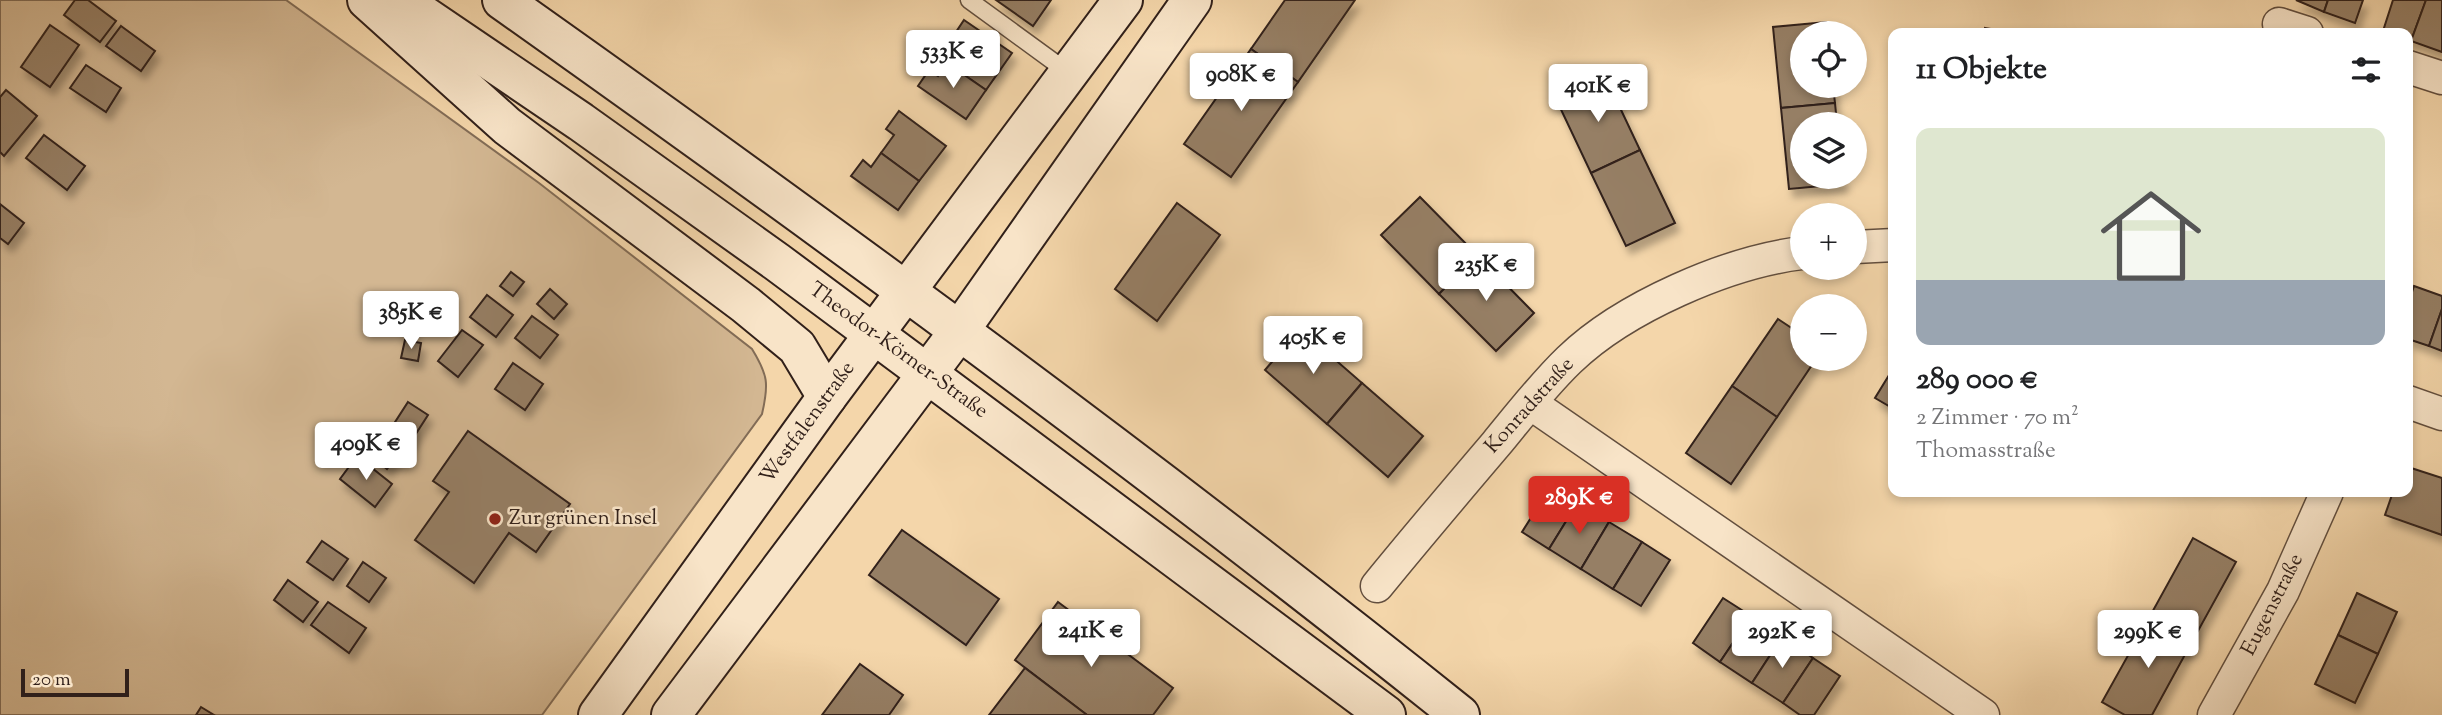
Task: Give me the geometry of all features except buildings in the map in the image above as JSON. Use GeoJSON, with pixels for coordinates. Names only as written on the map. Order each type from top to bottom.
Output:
{"type":"FeatureCollection","features":[{"type":"Feature","properties":{"kind":"main road"},"geometry":{"type":"LineString","coordinates":[[367,0],[507,127],[746,305],[797,347],[827,397]]}},
{"type":"Feature","properties":{"kind":"main road","name":"Theodor-Körner-Straße"},"geometry":{"type":"LineString","coordinates":[[401,0],[581,122],[874,333],[1386,715]]}},
{"type":"Feature","properties":{"kind":"main road"},"geometry":{"type":"LineString","coordinates":[[502,0],[960,330],[1460,715]]}},
{"type":"Feature","properties":{"kind":"main road","name":"Westfalenstraße"},"geometry":{"type":"LineString","coordinates":[[598,715],[827,397],[1122,0]]}},
{"type":"Feature","properties":{"kind":"main road"},"geometry":{"type":"LineString","coordinates":[[671,715],[929,373],[1192,0]]}},
{"type":"Feature","properties":{"kind":"street"},"geometry":{"type":"LineString","coordinates":[[2413,69],[2442,78]]}},
{"type":"Feature","properties":{"kind":"street"},"geometry":{"type":"LineString","coordinates":[[1867,246],[1888,245]]}},
{"type":"Feature","properties":{"kind":"street","name":"Konradstraße"},"geometry":{"type":"LineString","coordinates":[[1377,586],[1570,359],[1610,328],[1652,302],[1723,272],[1790,254]]}},
{"type":"Feature","properties":{"kind":"street"},"geometry":{"type":"LineString","coordinates":[[1530,403],[1983,715]]}},
{"type":"Feature","properties":{"kind":"street"},"geometry":{"type":"LineString","coordinates":[[2413,404],[2442,414]]}},
{"type":"Feature","properties":{"kind":"street","name":"Eugenstraße"},"geometry":{"type":"LineString","coordinates":[[2214,715],[2283,591],[2326,497]]}},
{"type":"Feature","properties":{"kind":"lane"},"geometry":{"type":"LineString","coordinates":[[969,0],[1069,73]]}},
{"type":"Feature","properties":{"kind":"shaded area"},"geometry":{"type":"Polygon","coordinates":[[[0,0],[286,0],[539,183],[752,349],[766,380],[762,414],[542,715],[0,715],[0,0]]]}},
{"type":"Feature","properties":{"kind":"place","name":"Zur grünen Insel"},"geometry":{"type":"Point","coordinates":[495,519]}}]}
